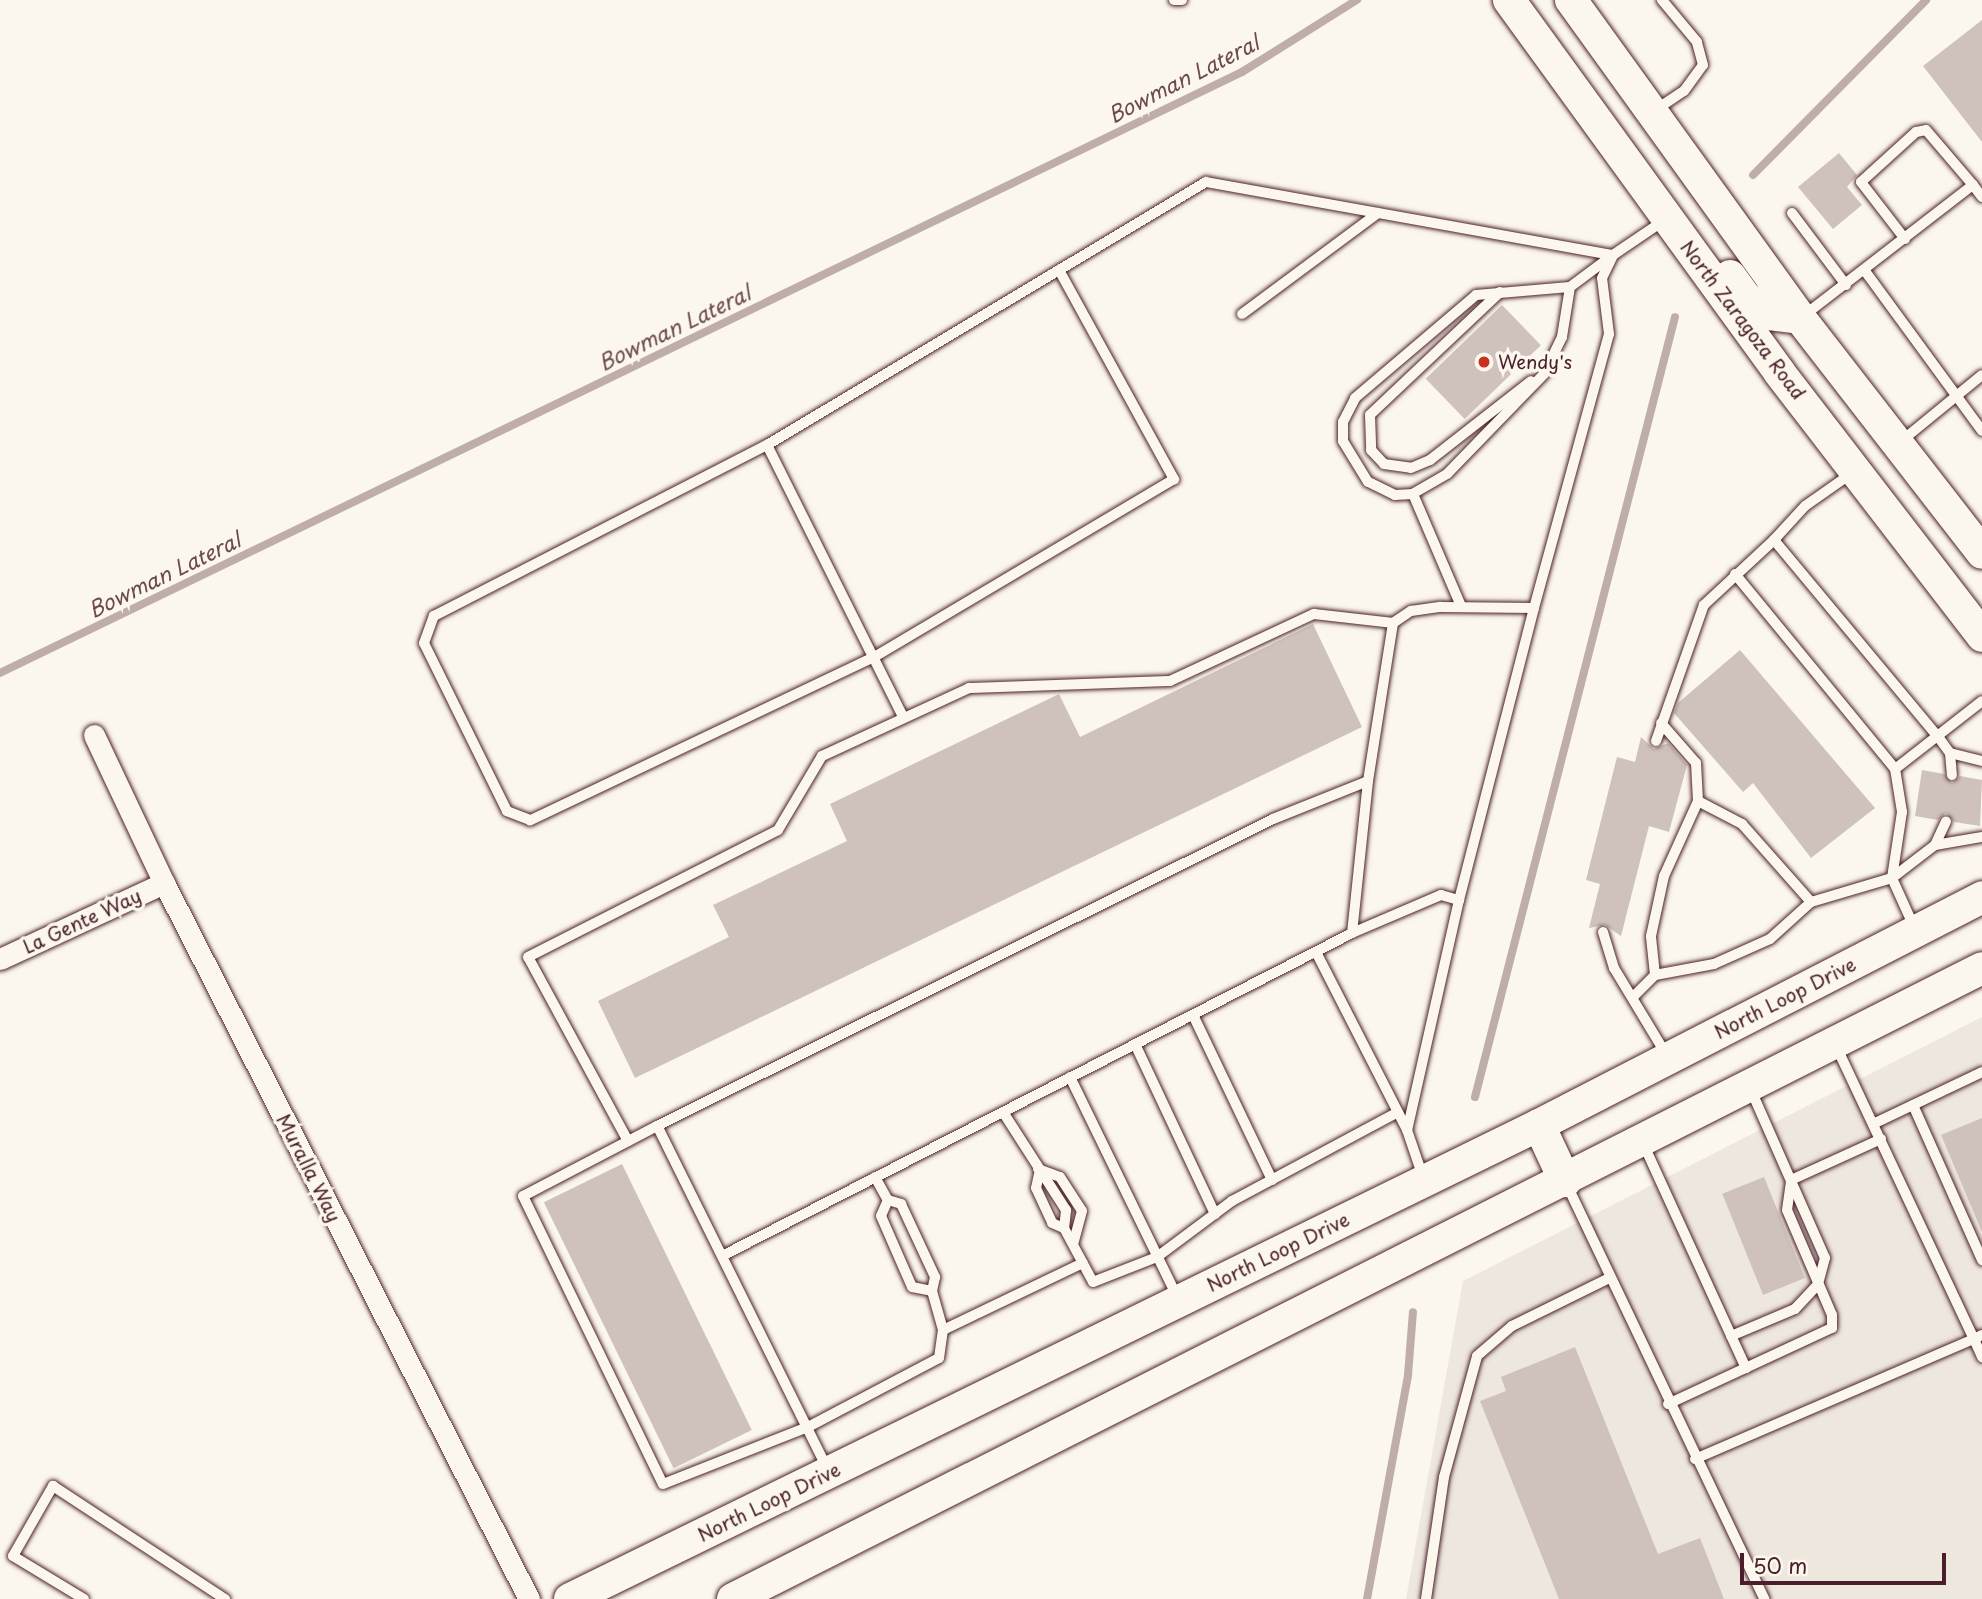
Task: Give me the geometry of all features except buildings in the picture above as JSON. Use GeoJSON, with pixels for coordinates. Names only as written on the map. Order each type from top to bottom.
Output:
{"type":"FeatureCollection","features":[{"type":"Feature","properties":{"kind":"main road","name":"North Zaragoza Road"},"geometry":{"type":"LineString","coordinates":[[1509,0],[1668,218],[1982,636]]}},
{"type":"Feature","properties":{"kind":"main road"},"geometry":{"type":"LineString","coordinates":[[1579,2],[1652,113],[1800,318],[1982,553]]}},
{"type":"Feature","properties":{"kind":"main road"},"geometry":{"type":"LineString","coordinates":[[1565,77],[1599,95],[1745,297],[1769,314],[1800,318]]}},
{"type":"Feature","properties":{"kind":"main road","name":"North Loop Drive"},"geometry":{"type":"LineString","coordinates":[[570,1599],[1539,1125],[1982,897]]}},
{"type":"Feature","properties":{"kind":"main road"},"geometry":{"type":"LineString","coordinates":[[733,1599],[1565,1181],[1833,1040],[1982,968]]}},
{"type":"Feature","properties":{"kind":"main road"},"geometry":{"type":"LineString","coordinates":[[1539,1125],[1565,1181]]}},
{"type":"Feature","properties":{"kind":"street","name":"Muralla Way"},"geometry":{"type":"LineString","coordinates":[[94,735],[163,883],[529,1599]]}},
{"type":"Feature","properties":{"kind":"street","name":"La Gente Way"},"geometry":{"type":"LineString","coordinates":[[0,959],[163,883]]}},
{"type":"Feature","properties":{"kind":"lane"},"geometry":{"type":"LineString","coordinates":[[1174,0],[1182,0]]}},
{"type":"Feature","properties":{"kind":"lane"},"geometry":{"type":"LineString","coordinates":[[1652,113],[1684,92],[1703,65],[1697,42],[1662,0]]}},
{"type":"Feature","properties":{"kind":"lane"},"geometry":{"type":"LineString","coordinates":[[1905,239],[1861,182],[1916,132],[1926,130],[1982,197]]}},
{"type":"Feature","properties":{"kind":"lane"},"geometry":{"type":"LineString","coordinates":[[1059,270],[1174,479],[874,657],[530,820],[507,811],[424,643],[434,616],[767,445],[1059,270],[1206,182],[1613,255]]}},
{"type":"Feature","properties":{"kind":"lane"},"geometry":{"type":"LineString","coordinates":[[1800,318],[1865,271],[1973,185]]}},
{"type":"Feature","properties":{"kind":"lane"},"geometry":{"type":"LineString","coordinates":[[1242,314],[1378,213]]}},
{"type":"Feature","properties":{"kind":"lane"},"geometry":{"type":"LineString","coordinates":[[1791,213],[1846,285]]}},
{"type":"Feature","properties":{"kind":"lane"},"geometry":{"type":"LineString","coordinates":[[1570,287],[1562,337],[1544,374],[1447,474],[1413,494],[1395,495],[1368,482],[1351,463],[1343,422],[1355,398],[1476,295],[1570,287],[1668,218]]}},
{"type":"Feature","properties":{"kind":"lane"},"geometry":{"type":"LineString","coordinates":[[1407,1130],[1459,900],[1534,608],[1600,377],[1609,334],[1602,278],[1613,255]]}},
{"type":"Feature","properties":{"kind":"lane"},"geometry":{"type":"LineString","coordinates":[[1865,271],[1982,431]]}},
{"type":"Feature","properties":{"kind":"lane"},"geometry":{"type":"LineString","coordinates":[[1500,292],[1379,405],[1367,432],[1371,450],[1384,464],[1411,468],[1430,460],[1544,374]]}},
{"type":"Feature","properties":{"kind":"lane"},"geometry":{"type":"LineString","coordinates":[[1899,443],[1982,375]]}},
{"type":"Feature","properties":{"kind":"lane"},"geometry":{"type":"LineString","coordinates":[[767,445],[904,718]]}},
{"type":"Feature","properties":{"kind":"lane"},"geometry":{"type":"LineString","coordinates":[[1656,741],[1704,605],[1774,540],[1805,506],[1857,470]]}},
{"type":"Feature","properties":{"kind":"lane"},"geometry":{"type":"LineString","coordinates":[[1413,494],[1461,606]]}},
{"type":"Feature","properties":{"kind":"lane"},"geometry":{"type":"LineString","coordinates":[[1774,540],[1939,738],[1950,753],[1952,775]]}},
{"type":"Feature","properties":{"kind":"lane"},"geometry":{"type":"LineString","coordinates":[[1735,574],[1895,769],[1902,813],[1892,878],[1916,931]]}},
{"type":"Feature","properties":{"kind":"lane"},"geometry":{"type":"LineString","coordinates":[[628,1141],[527,957],[778,830],[822,756],[969,688],[1170,681],[1314,614],[1393,623],[1411,611],[1461,606],[1534,608]]}},
{"type":"Feature","properties":{"kind":"lane"},"geometry":{"type":"LineString","coordinates":[[1352,933],[1368,781],[1393,623]]}},
{"type":"Feature","properties":{"kind":"lane"},"geometry":{"type":"LineString","coordinates":[[1895,769],[1939,738],[1982,701]]}},
{"type":"Feature","properties":{"kind":"lane"},"geometry":{"type":"LineString","coordinates":[[1654,975],[1651,936],[1664,876],[1698,801],[1696,763],[1661,723]]}},
{"type":"Feature","properties":{"kind":"lane"},"geometry":{"type":"LineString","coordinates":[[1950,753],[1982,761]]}},
{"type":"Feature","properties":{"kind":"lane"},"geometry":{"type":"LineString","coordinates":[[875,1177],[888,1200],[901,1204],[935,1277],[932,1291],[943,1330],[939,1358],[808,1427],[663,1484],[523,1195],[1261,825],[1368,781]]}},
{"type":"Feature","properties":{"kind":"lane"},"geometry":{"type":"LineString","coordinates":[[1698,801],[1742,824],[1811,902]]}},
{"type":"Feature","properties":{"kind":"lane"},"geometry":{"type":"LineString","coordinates":[[1936,845],[1946,821]]}},
{"type":"Feature","properties":{"kind":"lane"},"geometry":{"type":"LineString","coordinates":[[1634,996],[1654,975],[1714,964],[1770,939],[1811,902],[1892,878],[1936,845],[1982,837]]}},
{"type":"Feature","properties":{"kind":"lane"},"geometry":{"type":"LineString","coordinates":[[722,1256],[1352,933],[1441,895],[1459,900]]}},
{"type":"Feature","properties":{"kind":"lane"},"geometry":{"type":"LineString","coordinates":[[1603,932],[1603,946],[1668,1058]]}},
{"type":"Feature","properties":{"kind":"lane"},"geometry":{"type":"LineString","coordinates":[[1316,952],[1407,1130],[1424,1181]]}},
{"type":"Feature","properties":{"kind":"lane"},"geometry":{"type":"LineString","coordinates":[[1193,1015],[1272,1180]]}},
{"type":"Feature","properties":{"kind":"lane"},"geometry":{"type":"LineString","coordinates":[[1833,1040],[1978,1337],[1982,1356]]}},
{"type":"Feature","properties":{"kind":"lane"},"geometry":{"type":"LineString","coordinates":[[1135,1044],[1215,1214]]}},
{"type":"Feature","properties":{"kind":"lane"},"geometry":{"type":"LineString","coordinates":[[1873,1124],[1982,1072]]}},
{"type":"Feature","properties":{"kind":"lane"},"geometry":{"type":"LineString","coordinates":[[1070,1077],[1179,1301]]}},
{"type":"Feature","properties":{"kind":"lane"},"geometry":{"type":"LineString","coordinates":[[1731,1336],[1795,1309],[1818,1284],[1825,1258],[1748,1085]]}},
{"type":"Feature","properties":{"kind":"lane"},"geometry":{"type":"LineString","coordinates":[[1913,1105],[1982,1260]]}},
{"type":"Feature","properties":{"kind":"lane"},"geometry":{"type":"LineString","coordinates":[[1003,1112],[1037,1171],[1066,1210],[1065,1228],[1093,1282],[1157,1257],[1215,1214],[1398,1112]]}},
{"type":"Feature","properties":{"kind":"lane"},"geometry":{"type":"LineString","coordinates":[[657,1126],[830,1472]]}},
{"type":"Feature","properties":{"kind":"lane"},"geometry":{"type":"LineString","coordinates":[[1791,1180],[1881,1139]]}},
{"type":"Feature","properties":{"kind":"lane"},"geometry":{"type":"LineString","coordinates":[[1642,1140],[1746,1368]]}},
{"type":"Feature","properties":{"kind":"lane"},"geometry":{"type":"LineString","coordinates":[[1037,1171],[1036,1188],[1052,1223],[1065,1228]]}},
{"type":"Feature","properties":{"kind":"lane"},"geometry":{"type":"LineString","coordinates":[[1037,1171],[1060,1177],[1082,1211],[1073,1244]]}},
{"type":"Feature","properties":{"kind":"lane"},"geometry":{"type":"LineString","coordinates":[[1668,1404],[1832,1328],[1818,1284],[1787,1210],[1791,1180]]}},
{"type":"Feature","properties":{"kind":"lane"},"geometry":{"type":"LineString","coordinates":[[1565,1181],[1668,1404],[1764,1599]]}},
{"type":"Feature","properties":{"kind":"lane"},"geometry":{"type":"LineString","coordinates":[[888,1200],[881,1216],[912,1287],[932,1291]]}},
{"type":"Feature","properties":{"kind":"lane"},"geometry":{"type":"LineString","coordinates":[[943,1330],[1083,1263]]}},
{"type":"Feature","properties":{"kind":"lane"},"geometry":{"type":"LineString","coordinates":[[1426,1599],[1444,1477],[1477,1356],[1513,1326],[1609,1278]]}},
{"type":"Feature","properties":{"kind":"lane"},"geometry":{"type":"LineString","coordinates":[[1695,1459],[1978,1337]]}},
{"type":"Feature","properties":{"kind":"lane"},"geometry":{"type":"LineString","coordinates":[[84,1599],[13,1556],[53,1486],[225,1599]]}},
{"type":"Feature","properties":{"kind":"shaded area"},"geometry":{"type":"Polygon","coordinates":[[[1982,1017],[1982,1599],[1406,1599],[1463,1281],[1982,1017]]]}},
{"type":"Feature","properties":{"kind":"waterway","name":"Bowman Lateral"},"geometry":{"type":"LineString","coordinates":[[0,673],[1242,72],[1357,0]]}},
{"type":"Feature","properties":{"kind":"waterway"},"geometry":{"type":"LineString","coordinates":[[1753,175],[1926,0]]}},
{"type":"Feature","properties":{"kind":"waterway"},"geometry":{"type":"LineString","coordinates":[[1475,1097],[1675,317]]}},
{"type":"Feature","properties":{"kind":"waterway"},"geometry":{"type":"LineString","coordinates":[[1367,1599],[1408,1375],[1413,1312]]}},
{"type":"Feature","properties":{"kind":"place","name":"Wendy's"},"geometry":{"type":"Point","coordinates":[1484,362]}}]}
